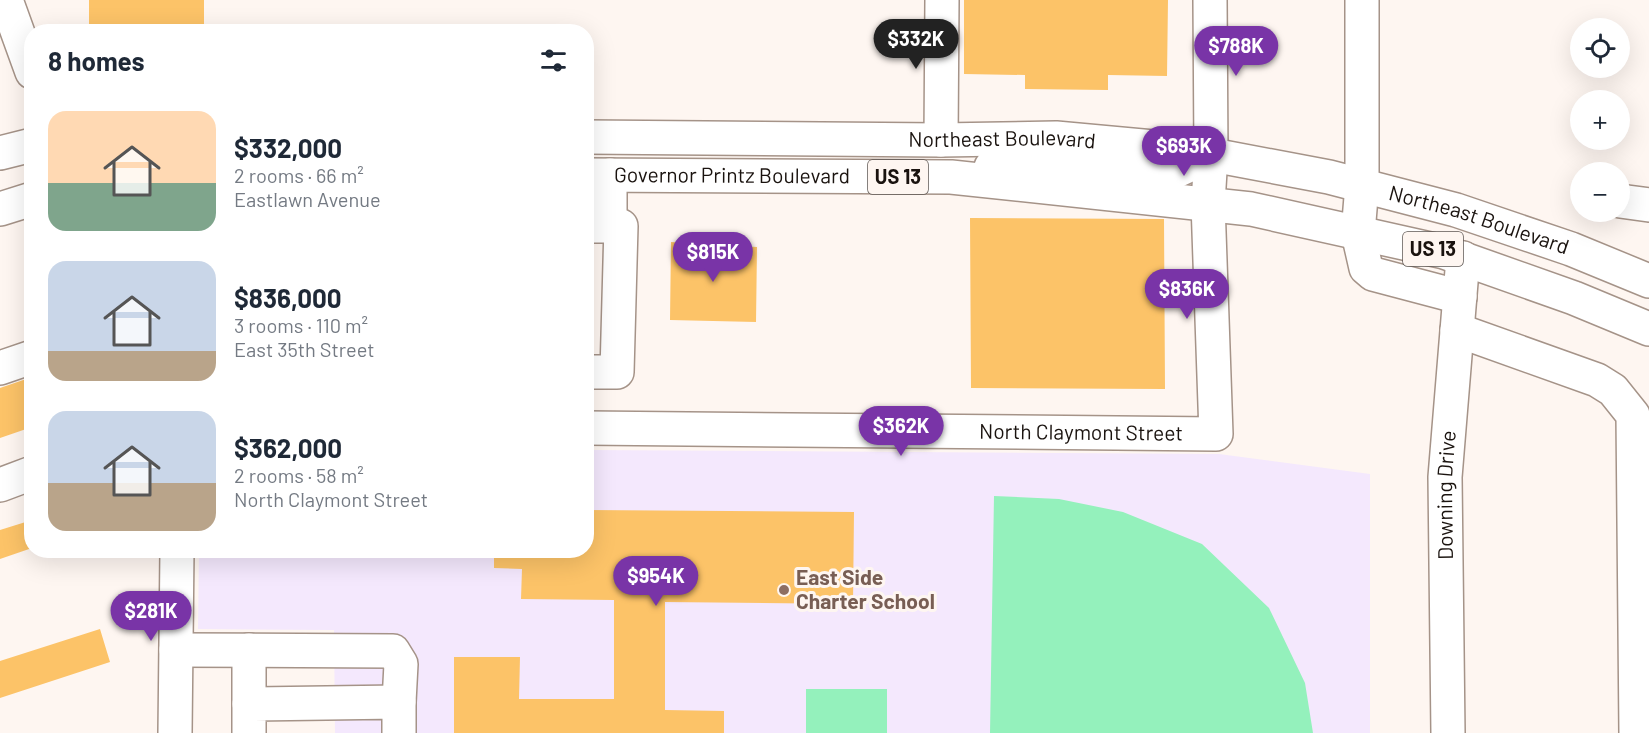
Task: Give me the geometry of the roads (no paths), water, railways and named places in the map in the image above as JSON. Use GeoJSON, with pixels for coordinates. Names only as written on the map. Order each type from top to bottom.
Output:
{"type":"FeatureCollection","features":[{"type":"Feature","properties":{"kind":"main road"},"geometry":{"type":"LineString","coordinates":[[6,0],[24,50]]}},
{"type":"Feature","properties":{"kind":"main road"},"geometry":{"type":"LineString","coordinates":[[941,140],[942,0]]}},
{"type":"Feature","properties":{"kind":"main road"},"geometry":{"type":"LineString","coordinates":[[1208,203],[1211,155],[1210,0]]}},
{"type":"Feature","properties":{"kind":"main road"},"geometry":{"type":"LineString","coordinates":[[1362,0],[1362,185],[1358,233],[1366,268],[1373,274],[1460,297]]}},
{"type":"Feature","properties":{"kind":"main road","name":"Northeast Boulevard"},"geometry":{"type":"LineString","coordinates":[[594,137],[941,140],[1056,138],[1186,150],[1256,162],[1362,185],[1456,210],[1571,249],[1649,281]]}},
{"type":"Feature","properties":{"kind":"main road"},"geometry":{"type":"LineString","coordinates":[[0,153],[24,147]]}},
{"type":"Feature","properties":{"kind":"main road"},"geometry":{"type":"LineString","coordinates":[[951,177],[980,169],[1035,162],[1170,174],[1211,155]]}},
{"type":"Feature","properties":{"kind":"main road"},"geometry":{"type":"LineString","coordinates":[[594,372],[617,372],[621,226],[598,226],[598,175]]}},
{"type":"Feature","properties":{"kind":"main road","name":"Governor Printz Boulevard"},"geometry":{"type":"LineString","coordinates":[[598,175],[951,177],[1251,209],[1463,258],[1648,325]]}},
{"type":"Feature","properties":{"kind":"main road"},"geometry":{"type":"LineString","coordinates":[[0,209],[24,202]]}},
{"type":"Feature","properties":{"kind":"main road"},"geometry":{"type":"LineString","coordinates":[[1630,202],[1649,204]]}},
{"type":"Feature","properties":{"kind":"main road","name":"North Claymont Street"},"geometry":{"type":"LineString","coordinates":[[594,429],[1216,435],[1208,203]]}},
{"type":"Feature","properties":{"kind":"main road","name":"Downing Drive"},"geometry":{"type":"LineString","coordinates":[[1448,733],[1445,477],[1463,258]]}},
{"type":"Feature","properties":{"kind":"main road"},"geometry":{"type":"LineString","coordinates":[[1457,330],[1598,380],[1613,390],[1633,415],[1636,733]]}},
{"type":"Feature","properties":{"kind":"main road"},"geometry":{"type":"LineString","coordinates":[[0,368],[24,360]]}},
{"type":"Feature","properties":{"kind":"main road"},"geometry":{"type":"LineString","coordinates":[[0,485],[24,476]]}},
{"type":"Feature","properties":{"kind":"main road"},"geometry":{"type":"LineString","coordinates":[[176,733],[177,558]]}},
{"type":"Feature","properties":{"kind":"main road"},"geometry":{"type":"LineString","coordinates":[[176,650],[249,650],[393,651],[401,664],[399,718],[249,719],[249,650]]}},
{"type":"Feature","properties":{"kind":"place","name":"East Side Charter School"},"geometry":{"type":"Point","coordinates":[784,590]}}]}
